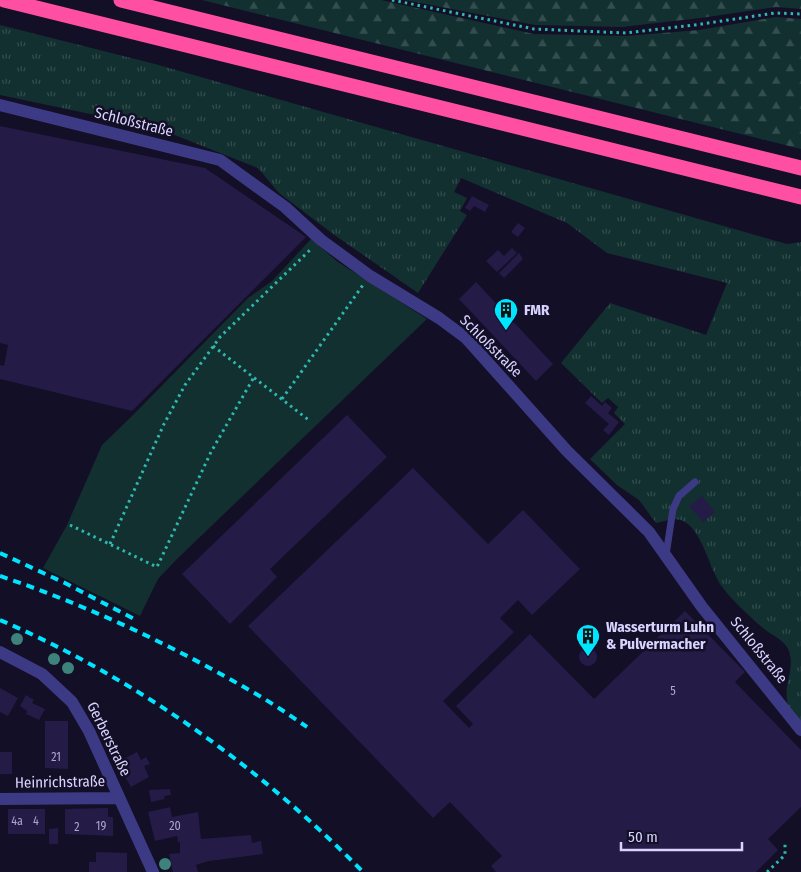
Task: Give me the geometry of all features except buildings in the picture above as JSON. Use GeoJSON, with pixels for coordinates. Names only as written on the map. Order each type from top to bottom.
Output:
{"type":"FeatureCollection","features":[{"type":"Feature","properties":{"kind":"highway"},"geometry":{"type":"LineString","coordinates":[[4,0],[801,197]]}},
{"type":"Feature","properties":{"kind":"highway"},"geometry":{"type":"LineString","coordinates":[[121,0],[801,168]]}},
{"type":"Feature","properties":{"kind":"street","name":"Schloßstraße"},"geometry":{"type":"LineString","coordinates":[[0,106],[220,160],[285,207],[320,240],[370,276],[439,318],[466,338],[567,451],[649,532],[702,607],[801,730]]}},
{"type":"Feature","properties":{"kind":"street","name":"Gerberstraße"},"geometry":{"type":"LineString","coordinates":[[0,652],[42,674],[72,702],[89,731],[153,872]]}},
{"type":"Feature","properties":{"kind":"street","name":"Heinrichstraße"},"geometry":{"type":"LineString","coordinates":[[0,799],[120,798]]}},
{"type":"Feature","properties":{"kind":"lane"},"geometry":{"type":"LineString","coordinates":[[666,556],[673,509],[679,496],[695,482]]}},
{"type":"Feature","properties":{"kind":"path"},"geometry":{"type":"LineString","coordinates":[[392,0],[534,29],[626,33],[775,13],[801,14]]}},
{"type":"Feature","properties":{"kind":"path"},"geometry":{"type":"LineString","coordinates":[[110,544],[164,424],[185,384],[220,337],[320,240]]}},
{"type":"Feature","properties":{"kind":"path"},"geometry":{"type":"LineString","coordinates":[[282,399],[370,276]]}},
{"type":"Feature","properties":{"kind":"path"},"geometry":{"type":"LineString","coordinates":[[213,346],[310,421]]}},
{"type":"Feature","properties":{"kind":"path"},"geometry":{"type":"LineString","coordinates":[[70,525],[157,567],[211,452],[254,377]]}},
{"type":"Feature","properties":{"kind":"path"},"geometry":{"type":"LineString","coordinates":[[767,872],[785,855],[785,841]]}},
{"type":"Feature","properties":{"kind":"green space"},"geometry":{"type":"Polygon","coordinates":[[[202,0],[381,0],[534,34],[626,36],[699,30],[776,17],[801,19],[801,149],[202,0]]]}},
{"type":"Feature","properties":{"kind":"green space"},"geometry":{"type":"Polygon","coordinates":[[[405,0],[801,0],[801,9],[776,7],[622,27],[535,25],[405,0]]]}},
{"type":"Feature","properties":{"kind":"green space"},"geometry":{"type":"Polygon","coordinates":[[[0,25],[155,64],[787,244],[801,242],[801,726],[792,714],[788,704],[787,687],[791,660],[787,647],[753,619],[723,588],[702,543],[692,528],[678,519],[656,523],[639,500],[617,485],[590,459],[625,424],[614,413],[618,407],[608,398],[602,403],[561,363],[610,303],[706,335],[727,283],[607,253],[567,223],[461,178],[454,192],[467,198],[460,211],[467,215],[418,293],[333,234],[279,193],[258,168],[157,128],[0,95],[0,25]]]}},
{"type":"Feature","properties":{"kind":"green space"},"geometry":{"type":"Polygon","coordinates":[[[311,239],[338,262],[427,319],[176,560],[158,579],[140,616],[43,568],[67,525],[102,445],[248,298],[272,281],[311,239]]]}},
{"type":"Feature","properties":{"kind":"railway"},"geometry":{"type":"LineString","coordinates":[[0,553],[65,583],[138,621]]}},
{"type":"Feature","properties":{"kind":"railway"},"geometry":{"type":"LineString","coordinates":[[0,576],[96,613],[158,641],[256,694],[307,727]]}},
{"type":"Feature","properties":{"kind":"railway"},"geometry":{"type":"LineString","coordinates":[[0,620],[50,643],[99,669],[194,728],[282,796],[363,872]]}},
{"type":"Feature","properties":{"kind":"place","name":"FMR"},"geometry":{"type":"Point","coordinates":[506,331]}},
{"type":"Feature","properties":{"kind":"place","name":"Wasserturm Luhn & Pulvermacher"},"geometry":{"type":"Point","coordinates":[588,657]}}]}
